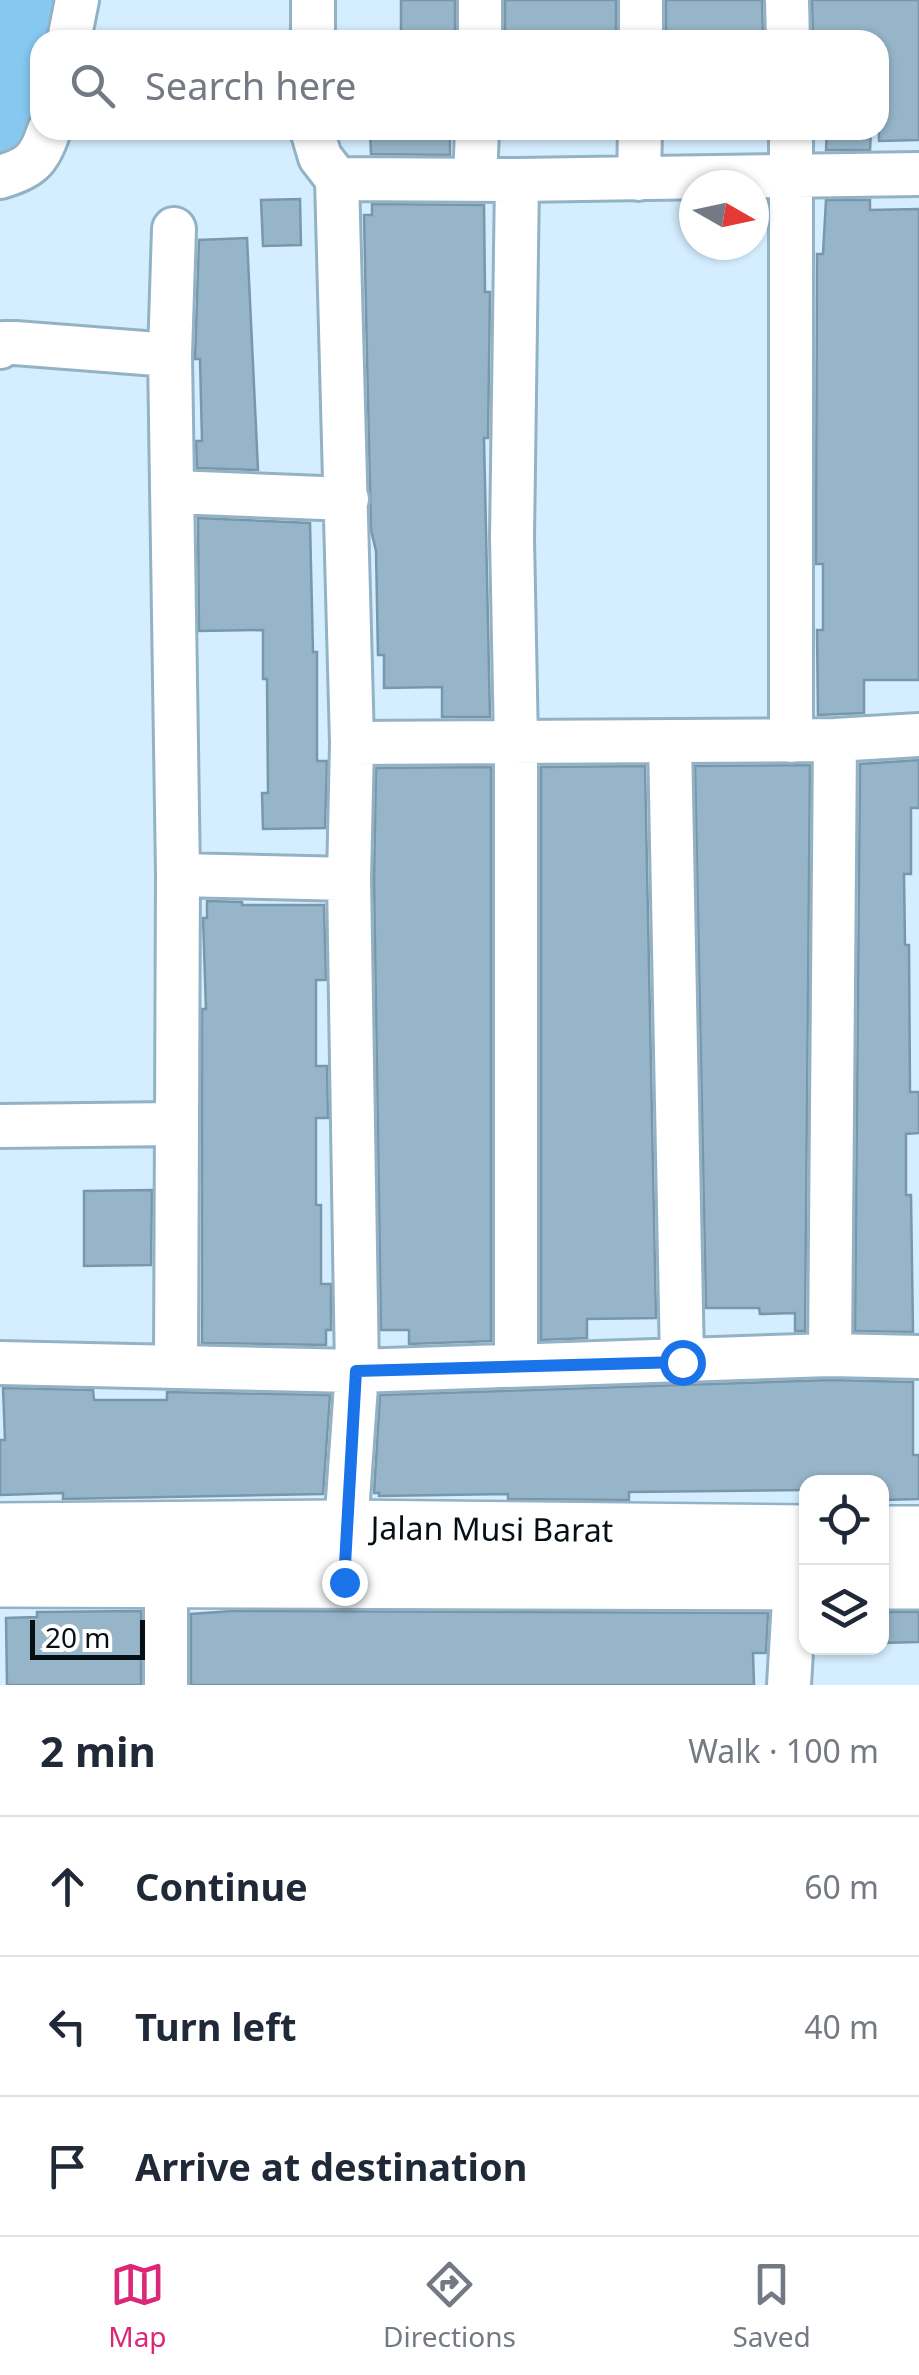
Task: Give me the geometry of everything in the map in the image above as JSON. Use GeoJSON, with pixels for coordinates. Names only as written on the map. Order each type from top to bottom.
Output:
{"type":"FeatureCollection","features":[{"type":"Feature","properties":{"kind":"street"},"geometry":{"type":"LineString","coordinates":[[71,30],[77,0]]}},
{"type":"Feature","properties":{"kind":"street"},"geometry":{"type":"LineString","coordinates":[[313,0],[313,30]]}},
{"type":"Feature","properties":{"kind":"street"},"geometry":{"type":"LineString","coordinates":[[480,0],[480,30]]}},
{"type":"Feature","properties":{"kind":"street"},"geometry":{"type":"LineString","coordinates":[[641,0],[641,30]]}},
{"type":"Feature","properties":{"kind":"street"},"geometry":{"type":"LineString","coordinates":[[787,0],[788,30]]}},
{"type":"Feature","properties":{"kind":"street"},"geometry":{"type":"LineString","coordinates":[[0,177],[28,168],[46,140]]}},
{"type":"Feature","properties":{"kind":"street"},"geometry":{"type":"LineString","coordinates":[[315,140],[320,157],[336,179],[352,743],[349,880],[356,1371],[344,1528],[344,1582]]}},
{"type":"Feature","properties":{"kind":"street"},"geometry":{"type":"LineString","coordinates":[[475,180],[477,140]]}},
{"type":"Feature","properties":{"kind":"street"},"geometry":{"type":"LineString","coordinates":[[640,140],[640,179]]}},
{"type":"Feature","properties":{"kind":"street"},"geometry":{"type":"LineString","coordinates":[[791,140],[791,740]]}},
{"type":"Feature","properties":{"kind":"street"},"geometry":{"type":"LineString","coordinates":[[336,179],[919,174]]}},
{"type":"Feature","properties":{"kind":"street"},"geometry":{"type":"LineString","coordinates":[[516,1364],[516,743],[512,538],[517,180]]}},
{"type":"Feature","properties":{"kind":"street"},"geometry":{"type":"LineString","coordinates":[[174,229],[170,355],[178,875],[176,1365]]}},
{"type":"Feature","properties":{"kind":"street"},"geometry":{"type":"LineString","coordinates":[[0,348],[4,343],[16,343],[170,355]]}},
{"type":"Feature","properties":{"kind":"street"},"geometry":{"type":"LineString","coordinates":[[174,492],[347,499]]}},
{"type":"Feature","properties":{"kind":"street"},"geometry":{"type":"LineString","coordinates":[[352,743],[835,740],[919,735]]}},
{"type":"Feature","properties":{"kind":"street"},"geometry":{"type":"LineString","coordinates":[[830,1355],[835,740]]}},
{"type":"Feature","properties":{"kind":"street"},"geometry":{"type":"LineString","coordinates":[[670,741],[682,1362]]}},
{"type":"Feature","properties":{"kind":"street"},"geometry":{"type":"LineString","coordinates":[[178,875],[349,880]]}},
{"type":"Feature","properties":{"kind":"street"},"geometry":{"type":"LineString","coordinates":[[0,1126],[176,1124]]}},
{"type":"Feature","properties":{"kind":"street"},"geometry":{"type":"LineString","coordinates":[[0,1363],[356,1371],[830,1355],[919,1358]]}},
{"type":"Feature","properties":{"kind":"street","name":"Jalan Musi Barat"},"geometry":{"type":"LineString","coordinates":[[0,1531],[344,1528],[799,1566]]}},
{"type":"Feature","properties":{"kind":"street"},"geometry":{"type":"LineString","coordinates":[[889,1534],[919,1534]]}},
{"type":"Feature","properties":{"kind":"street","name":"Jalan Musi Barat"},"geometry":{"type":"LineString","coordinates":[[0,1579],[344,1582],[799,1566]]}},
{"type":"Feature","properties":{"kind":"street"},"geometry":{"type":"LineString","coordinates":[[166,1580],[166,1685]]}},
{"type":"Feature","properties":{"kind":"street"},"geometry":{"type":"LineString","coordinates":[[889,1581],[919,1581]]}},
{"type":"Feature","properties":{"kind":"street"},"geometry":{"type":"LineString","coordinates":[[789,1685],[799,1600]]}},
{"type":"Feature","properties":{"kind":"shaded area"},"geometry":{"type":"Polygon","coordinates":[[[0,0],[64,0],[57,30],[30,30],[31,140],[23,173],[0,162],[0,0]]]}},
{"type":"Feature","properties":{"kind":"building"},"geometry":{"type":"Polygon","coordinates":[[[401,0],[455,0],[455,30],[401,30],[401,0]]]}},
{"type":"Feature","properties":{"kind":"building"},"geometry":{"type":"Polygon","coordinates":[[[505,0],[616,0],[616,30],[505,30],[505,0]]]}},
{"type":"Feature","properties":{"kind":"building"},"geometry":{"type":"Polygon","coordinates":[[[666,0],[762,0],[763,30],[666,30],[666,0]]]}},
{"type":"Feature","properties":{"kind":"building"},"geometry":{"type":"Polygon","coordinates":[[[812,0],[919,0],[919,140],[879,141],[889,140],[889,30],[813,30],[812,0]]]}},
{"type":"Feature","properties":{"kind":"building"},"geometry":{"type":"Polygon","coordinates":[[[370,140],[450,140],[450,155],[371,154],[370,140]]]}},
{"type":"Feature","properties":{"kind":"building"},"geometry":{"type":"Polygon","coordinates":[[[826,140],[870,140],[870,150],[826,150],[826,140]]]}},
{"type":"Feature","properties":{"kind":"building"},"geometry":{"type":"Polygon","coordinates":[[[300,199],[301,245],[263,246],[261,200],[300,199]]]}},
{"type":"Feature","properties":{"kind":"building"},"geometry":{"type":"Polygon","coordinates":[[[826,200],[870,200],[870,210],[919,209],[919,680],[864,680],[864,713],[818,715],[817,630],[823,630],[823,564],[816,564],[817,254],[823,254],[826,200]]]}},
{"type":"Feature","properties":{"kind":"building"},"geometry":{"type":"Polygon","coordinates":[[[372,204],[484,205],[485,292],[490,292],[488,438],[484,438],[490,717],[442,717],[442,687],[384,688],[384,655],[378,655],[376,551],[371,530],[364,215],[372,215],[372,204]]]}},
{"type":"Feature","properties":{"kind":"building"},"geometry":{"type":"Polygon","coordinates":[[[247,238],[258,470],[197,468],[196,441],[202,441],[200,359],[195,359],[199,240],[247,238]]]}},
{"type":"Feature","properties":{"kind":"building"},"geometry":{"type":"Polygon","coordinates":[[[198,518],[310,523],[313,652],[317,652],[317,761],[327,761],[325,828],[263,829],[262,793],[268,793],[263,630],[199,631],[198,518]]]}},
{"type":"Feature","properties":{"kind":"building"},"geometry":{"type":"Polygon","coordinates":[[[919,760],[919,808],[911,808],[911,874],[904,874],[905,945],[909,945],[910,1092],[919,1092],[919,1133],[906,1134],[913,1332],[855,1331],[860,764],[919,760]]]}},
{"type":"Feature","properties":{"kind":"building"},"geometry":{"type":"Polygon","coordinates":[[[810,765],[805,1331],[795,1331],[795,1313],[706,1308],[695,766],[810,765]]]}},
{"type":"Feature","properties":{"kind":"building"},"geometry":{"type":"Polygon","coordinates":[[[645,766],[656,1318],[587,1319],[587,1338],[541,1340],[541,767],[645,766]]]}},
{"type":"Feature","properties":{"kind":"building"},"geometry":{"type":"Polygon","coordinates":[[[491,767],[491,1341],[409,1344],[409,1330],[381,1330],[376,768],[491,767]]]}},
{"type":"Feature","properties":{"kind":"building"},"geometry":{"type":"Polygon","coordinates":[[[207,901],[324,905],[326,980],[316,980],[316,1066],[327,1066],[328,1118],[316,1118],[316,1205],[321,1205],[321,1284],[331,1284],[331,1330],[326,1330],[326,1345],[202,1343],[202,1009],[206,1009],[203,918],[207,918],[207,901]]]}},
{"type":"Feature","properties":{"kind":"building"},"geometry":{"type":"Polygon","coordinates":[[[152,1190],[151,1265],[84,1266],[84,1191],[152,1190]]]}},
{"type":"Feature","properties":{"kind":"building"},"geometry":{"type":"Polygon","coordinates":[[[830,1380],[913,1382],[913,1455],[919,1455],[919,1499],[889,1500],[889,1475],[799,1475],[799,1490],[629,1492],[629,1500],[508,1499],[508,1494],[379,1496],[374,1493],[380,1395],[830,1380]]]}},
{"type":"Feature","properties":{"kind":"building"},"geometry":{"type":"Polygon","coordinates":[[[3,1388],[93,1390],[94,1400],[167,1400],[167,1392],[330,1395],[323,1494],[63,1499],[63,1493],[0,1495],[0,1440],[5,1440],[3,1388]]]}},
{"type":"Feature","properties":{"kind":"building"},"geometry":{"type":"Polygon","coordinates":[[[141,1611],[141,1685],[7,1685],[6,1618],[37,1617],[37,1612],[141,1611]]]}},
{"type":"Feature","properties":{"kind":"building"},"geometry":{"type":"Polygon","coordinates":[[[889,1612],[919,1612],[919,1642],[889,1643],[889,1612]]]}},
{"type":"Feature","properties":{"kind":"building"},"geometry":{"type":"Polygon","coordinates":[[[768,1613],[766,1653],[753,1653],[754,1685],[191,1685],[191,1614],[768,1613]]]}},
{"type":"Feature","properties":{"kind":"route"},"geometry":{"type":"LineString","coordinates":[[344,1582],[344,1528],[356,1371],[682,1362]]}}]}
